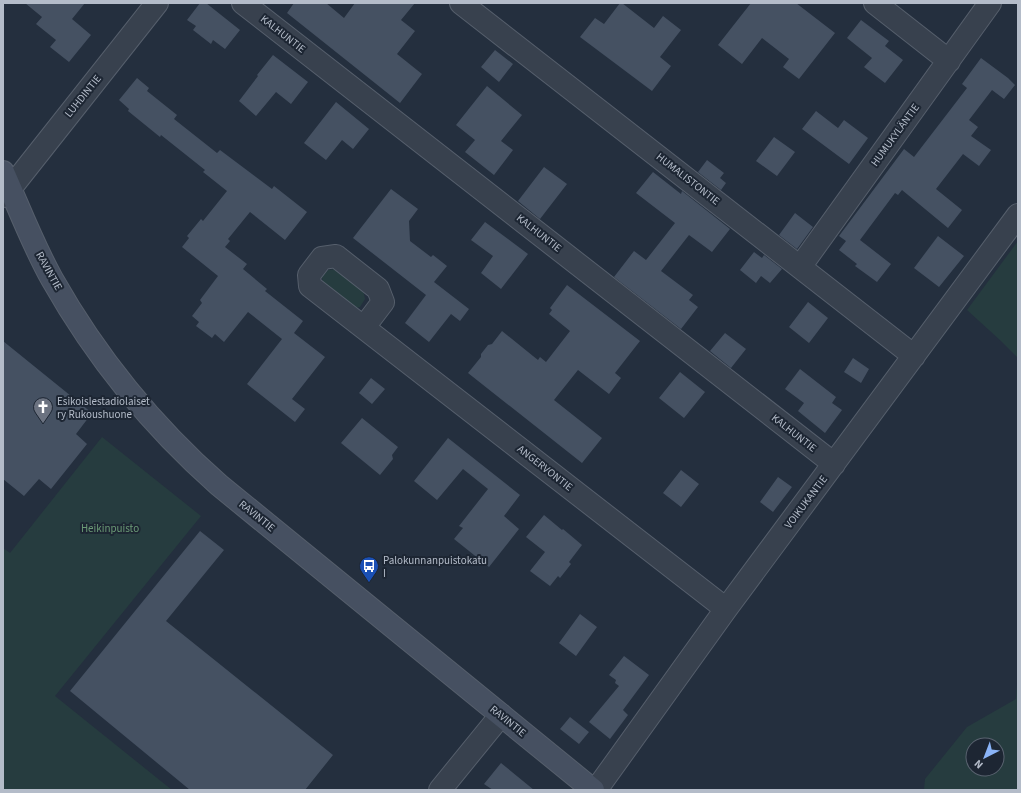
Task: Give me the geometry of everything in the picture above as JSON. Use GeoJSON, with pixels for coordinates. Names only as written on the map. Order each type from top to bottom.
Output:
{"type":"FeatureCollection","features":[{"type":"Feature","properties":{"kind":"main road","name":"RAVINTIE"},"geometry":{"type":"LineString","coordinates":[[6,186],[52,279],[76,318],[140,406],[167,436],[219,485],[594,790]]}},
{"type":"Feature","properties":{"kind":"street","name":"LUHDINTIE"},"geometry":{"type":"LineString","coordinates":[[6,186],[157,3]]}},
{"type":"Feature","properties":{"kind":"street","name":"KALHUNTIE"},"geometry":{"type":"LineString","coordinates":[[243,3],[834,464]]}},
{"type":"Feature","properties":{"kind":"street","name":"HUMALISTONTIE"},"geometry":{"type":"LineString","coordinates":[[461,3],[914,356]]}},
{"type":"Feature","properties":{"kind":"street"},"geometry":{"type":"LineString","coordinates":[[875,3],[949,61]]}},
{"type":"Feature","properties":{"kind":"street","name":"HUMUKYLÄNTIE"},"geometry":{"type":"LineString","coordinates":[[800,267],[990,3]]}},
{"type":"Feature","properties":{"kind":"street","name":"VOIKUKANTIE"},"geometry":{"type":"LineString","coordinates":[[594,790],[1018,215]]}},
{"type":"Feature","properties":{"kind":"street","name":"ANGERVONTIE"},"geometry":{"type":"LineString","coordinates":[[364,327],[726,609]]}},
{"type":"Feature","properties":{"kind":"street"},"geometry":{"type":"LineString","coordinates":[[440,790],[500,715]]}},
{"type":"Feature","properties":{"kind":"green space"},"geometry":{"type":"Polygon","coordinates":[[[1018,241],[1018,358],[967,310],[1018,241]]]}},
{"type":"Feature","properties":{"kind":"green space"},"geometry":{"type":"Polygon","coordinates":[[[336,269],[363,290],[365,299],[360,307],[352,309],[323,284],[322,277],[328,270],[336,269]]]}},
{"type":"Feature","properties":{"kind":"green space","name":"Heikinpuisto"},"geometry":{"type":"Polygon","coordinates":[[[102,437],[201,516],[55,696],[172,790],[3,790],[3,548],[10,553],[102,437]]]}},
{"type":"Feature","properties":{"kind":"green space"},"geometry":{"type":"Polygon","coordinates":[[[1018,668],[1018,790],[924,790],[925,779],[967,727],[1016,699],[1018,668]]]}},
{"type":"Feature","properties":{"kind":"building"},"geometry":{"type":"Polygon","coordinates":[[[25,3],[85,3],[72,19],[91,35],[69,62],[50,47],[56,40],[36,24],[42,17],[25,3]]]}},
{"type":"Feature","properties":{"kind":"building"},"geometry":{"type":"Polygon","coordinates":[[[200,3],[206,3],[240,30],[225,49],[213,40],[211,44],[193,30],[196,26],[187,20],[200,3]]]}},
{"type":"Feature","properties":{"kind":"building"},"geometry":{"type":"Polygon","coordinates":[[[294,3],[326,3],[344,18],[355,3],[415,3],[401,20],[415,31],[397,54],[422,74],[400,103],[287,13],[294,3]]]}},
{"type":"Feature","properties":{"kind":"building"},"geometry":{"type":"Polygon","coordinates":[[[620,3],[654,28],[663,16],[681,30],[660,57],[671,66],[652,91],[580,37],[595,18],[604,24],[620,3]]]}},
{"type":"Feature","properties":{"kind":"building"},"geometry":{"type":"Polygon","coordinates":[[[751,3],[796,3],[835,33],[799,79],[783,67],[789,59],[762,38],[742,64],[718,45],[751,3]]]}},
{"type":"Feature","properties":{"kind":"building"},"geometry":{"type":"Polygon","coordinates":[[[861,20],[889,41],[885,46],[903,60],[885,83],[864,67],[872,58],[847,38],[861,20]]]}},
{"type":"Feature","properties":{"kind":"building"},"geometry":{"type":"Polygon","coordinates":[[[495,50],[513,64],[499,82],[481,67],[495,50]]]}},
{"type":"Feature","properties":{"kind":"building"},"geometry":{"type":"Polygon","coordinates":[[[273,55],[308,82],[291,104],[276,92],[256,116],[239,101],[273,55]]]}},
{"type":"Feature","properties":{"kind":"building"},"geometry":{"type":"Polygon","coordinates":[[[981,58],[1015,85],[1004,99],[992,90],[969,120],[978,127],[971,136],[991,150],[979,166],[963,154],[936,189],[962,210],[948,228],[902,190],[898,195],[895,193],[860,240],[891,264],[877,282],[855,266],[857,264],[839,250],[846,241],[839,236],[904,149],[914,157],[967,88],[962,84],[981,58]]]}},
{"type":"Feature","properties":{"kind":"building"},"geometry":{"type":"Polygon","coordinates":[[[137,78],[149,88],[147,91],[177,115],[174,119],[217,153],[220,150],[272,189],[274,186],[307,212],[285,240],[250,212],[228,239],[230,241],[225,247],[247,264],[243,269],[267,289],[265,291],[303,321],[294,333],[325,357],[292,399],[305,409],[295,422],[247,384],[282,339],[248,312],[224,342],[215,334],[212,338],[196,326],[199,322],[192,316],[202,303],[200,300],[218,276],[182,247],[189,238],[187,236],[201,219],[203,221],[227,191],[203,172],[205,170],[128,111],[129,109],[119,100],[137,78]]]}},
{"type":"Feature","properties":{"kind":"building"},"geometry":{"type":"Polygon","coordinates":[[[487,86],[522,115],[501,141],[513,150],[494,175],[465,152],[475,140],[456,125],[487,86]]]}},
{"type":"Feature","properties":{"kind":"building"},"geometry":{"type":"Polygon","coordinates":[[[336,102],[369,129],[353,149],[342,140],[326,160],[304,143],[336,102]]]}},
{"type":"Feature","properties":{"kind":"building"},"geometry":{"type":"Polygon","coordinates":[[[816,111],[838,128],[844,120],[868,138],[849,164],[802,129],[816,111]]]}},
{"type":"Feature","properties":{"kind":"building"},"geometry":{"type":"Polygon","coordinates":[[[774,137],[795,152],[777,176],[756,161],[774,137]]]}},
{"type":"Feature","properties":{"kind":"building"},"geometry":{"type":"Polygon","coordinates":[[[707,160],[724,173],[720,178],[726,183],[721,190],[698,172],[707,160]]]}},
{"type":"Feature","properties":{"kind":"building"},"geometry":{"type":"Polygon","coordinates":[[[544,167],[567,184],[540,219],[518,201],[544,167]]]}},
{"type":"Feature","properties":{"kind":"building"},"geometry":{"type":"Polygon","coordinates":[[[653,172],[681,194],[682,191],[730,229],[712,252],[689,235],[661,271],[693,295],[689,300],[698,307],[681,329],[614,277],[634,251],[646,260],[675,223],[636,193],[653,172]]]}},
{"type":"Feature","properties":{"kind":"building"},"geometry":{"type":"Polygon","coordinates":[[[391,189],[418,209],[409,221],[410,241],[431,257],[433,255],[447,266],[434,282],[469,309],[460,321],[451,314],[429,342],[405,323],[426,295],[353,238],[391,189]]]}},
{"type":"Feature","properties":{"kind":"building"},"geometry":{"type":"Polygon","coordinates":[[[795,213],[813,227],[797,249],[779,235],[795,213]]]}},
{"type":"Feature","properties":{"kind":"building"},"geometry":{"type":"Polygon","coordinates":[[[485,222],[528,254],[501,289],[481,273],[493,256],[471,240],[485,222]]]}},
{"type":"Feature","properties":{"kind":"building"},"geometry":{"type":"Polygon","coordinates":[[[938,236],[964,256],[939,287],[914,268],[938,236]]]}},
{"type":"Feature","properties":{"kind":"building"},"geometry":{"type":"Polygon","coordinates":[[[754,252],[762,258],[764,255],[782,269],[770,283],[761,276],[756,283],[740,270],[754,252]]]}},
{"type":"Feature","properties":{"kind":"building"},"geometry":{"type":"Polygon","coordinates":[[[567,285],[640,341],[615,373],[621,378],[609,394],[578,370],[554,400],[602,438],[582,463],[468,373],[481,357],[481,354],[488,345],[492,344],[502,331],[538,360],[540,357],[546,362],[570,331],[549,314],[552,310],[550,308],[567,285]]]}},
{"type":"Feature","properties":{"kind":"building"},"geometry":{"type":"Polygon","coordinates":[[[808,302],[828,318],[809,343],[789,327],[808,302]]]}},
{"type":"Feature","properties":{"kind":"building"},"geometry":{"type":"Polygon","coordinates":[[[725,333],[746,349],[731,368],[710,351],[725,333]]]}},
{"type":"Feature","properties":{"kind":"building","name":"Esikoislestadiolaiset ry Rukoushuone"},"geometry":{"type":"Polygon","coordinates":[[[3,341],[92,413],[76,434],[87,444],[51,489],[39,479],[24,496],[3,479],[3,341]]]}},
{"type":"Feature","properties":{"kind":"building"},"geometry":{"type":"Polygon","coordinates":[[[853,358],[869,369],[861,383],[844,372],[853,358]]]}},
{"type":"Feature","properties":{"kind":"building"},"geometry":{"type":"Polygon","coordinates":[[[800,369],[836,397],[832,403],[842,410],[825,433],[798,411],[804,403],[785,389],[800,369]]]}},
{"type":"Feature","properties":{"kind":"building"},"geometry":{"type":"Polygon","coordinates":[[[680,372],[705,392],[684,418],[659,398],[680,372]]]}},
{"type":"Feature","properties":{"kind":"building"},"geometry":{"type":"Polygon","coordinates":[[[371,378],[385,389],[372,404],[359,393],[371,378]]]}},
{"type":"Feature","properties":{"kind":"building"},"geometry":{"type":"Polygon","coordinates":[[[362,418],[398,447],[392,455],[393,459],[380,475],[341,443],[362,418]]]}},
{"type":"Feature","properties":{"kind":"building"},"geometry":{"type":"Polygon","coordinates":[[[448,438],[520,495],[504,516],[519,529],[489,567],[454,539],[463,528],[459,526],[488,489],[463,469],[437,500],[414,481],[448,438]]]}},
{"type":"Feature","properties":{"kind":"building"},"geometry":{"type":"Polygon","coordinates":[[[681,470],[699,484],[681,507],[663,493],[681,470]]]}},
{"type":"Feature","properties":{"kind":"building"},"geometry":{"type":"Polygon","coordinates":[[[778,477],[792,487],[773,512],[760,502],[778,477]]]}},
{"type":"Feature","properties":{"kind":"building"},"geometry":{"type":"Polygon","coordinates":[[[544,515],[582,545],[569,562],[571,564],[560,578],[558,576],[550,586],[530,571],[545,552],[526,537],[544,515]]]}},
{"type":"Feature","properties":{"kind":"building"},"geometry":{"type":"Polygon","coordinates":[[[200,531],[224,550],[166,621],[333,755],[305,790],[190,790],[70,691],[200,531]]]}},
{"type":"Feature","properties":{"kind":"building"},"geometry":{"type":"Polygon","coordinates":[[[580,614],[597,627],[576,656],[559,643],[580,614]]]}},
{"type":"Feature","properties":{"kind":"building"},"geometry":{"type":"Polygon","coordinates":[[[624,656],[649,675],[623,710],[628,715],[610,739],[589,722],[619,686],[615,683],[616,680],[609,675],[624,656]]]}},
{"type":"Feature","properties":{"kind":"building"},"geometry":{"type":"Polygon","coordinates":[[[570,717],[589,732],[579,744],[560,729],[570,717]]]}},
{"type":"Feature","properties":{"kind":"building"},"geometry":{"type":"Polygon","coordinates":[[[501,763],[534,790],[493,790],[484,784],[501,763]]]}},
{"type":"Feature","properties":{"kind":"place","name":"Esikoislestadiolaiset ry Rukoushuone"},"geometry":{"type":"Point","coordinates":[43,424]}},
{"type":"Feature","properties":{"kind":"place","name":"Palokunnanpuistokatu I"},"geometry":{"type":"Point","coordinates":[369,583]}}]}
